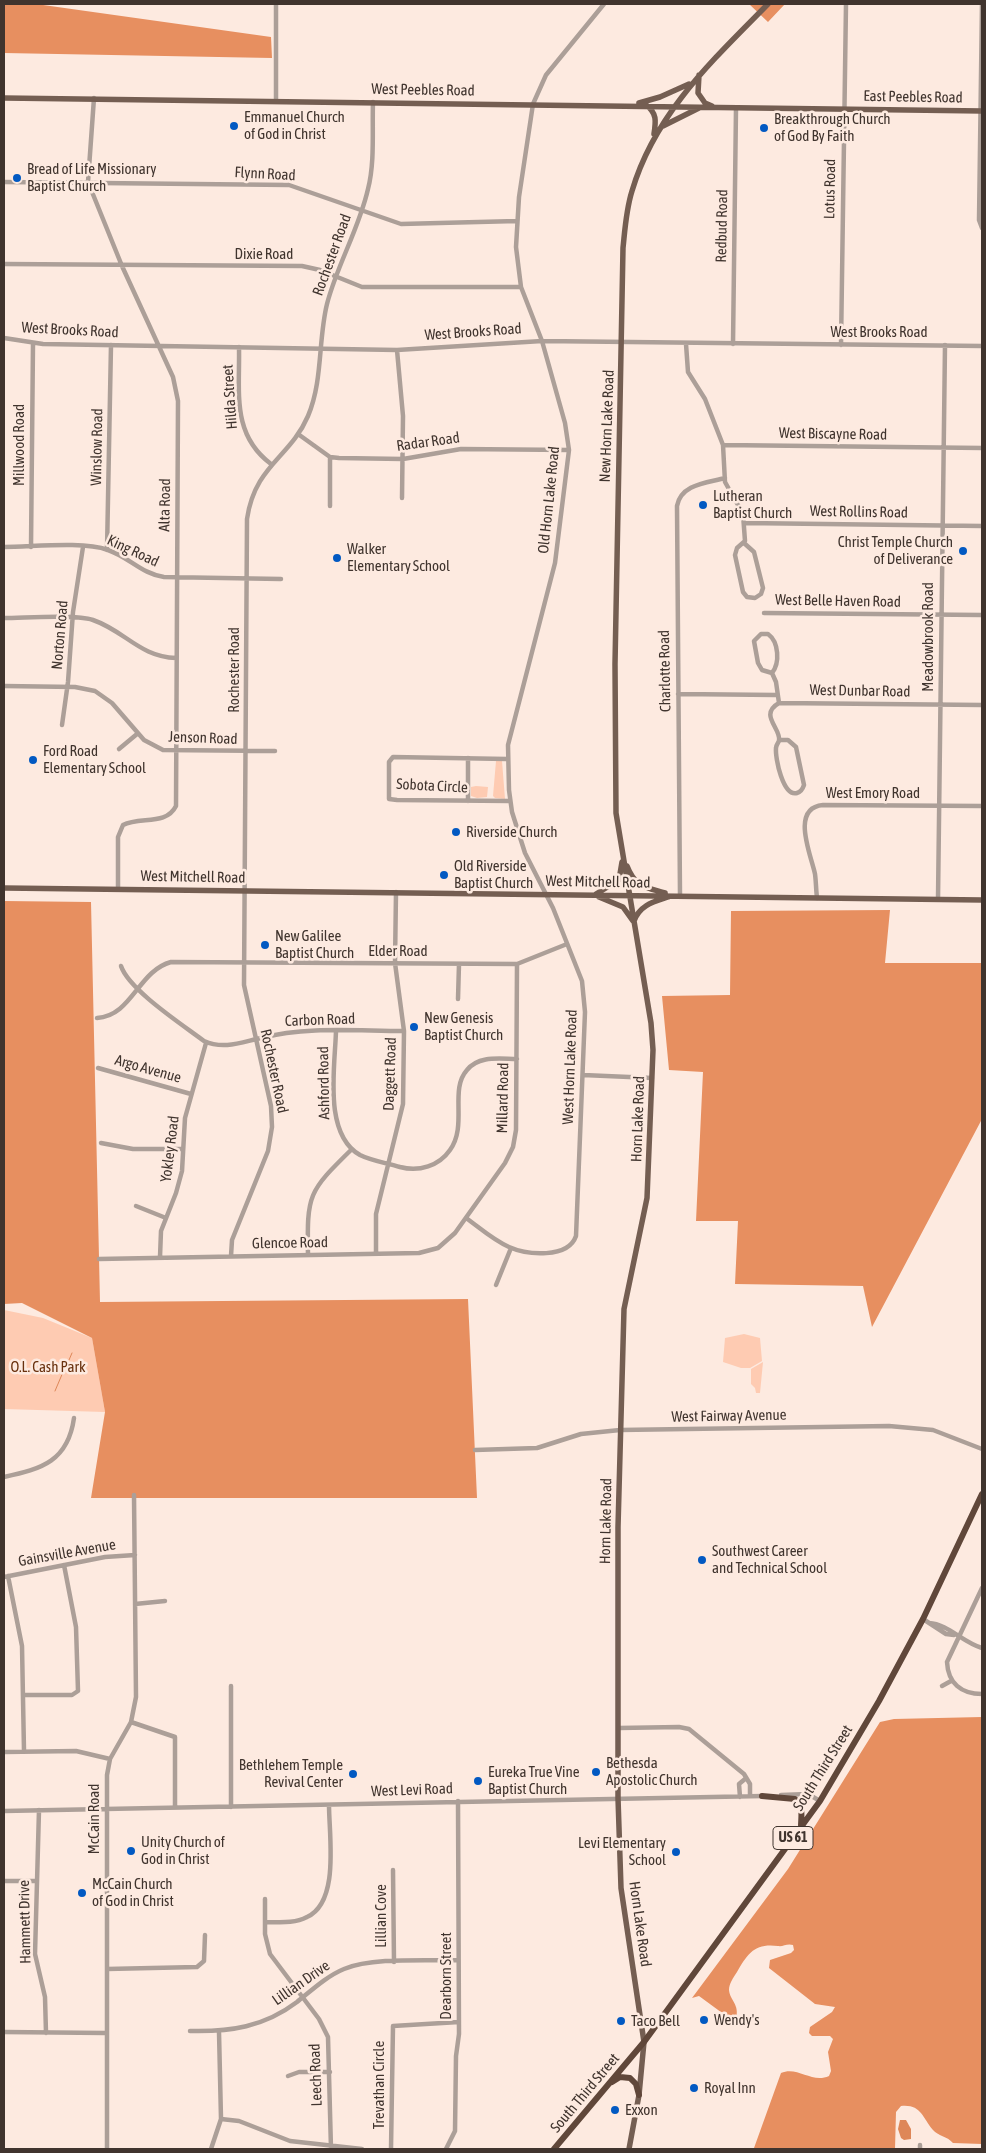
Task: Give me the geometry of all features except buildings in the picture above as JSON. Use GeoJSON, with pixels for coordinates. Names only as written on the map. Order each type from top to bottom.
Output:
{"type":"FeatureCollection","features":[{"type":"Feature","properties":{"kind":"highway","name":"South Third Street"},"geometry":{"type":"LineString","coordinates":[[554,2149],[644,2042],[820,1801],[926,1621],[982,1494]]}},
{"type":"Feature","properties":{"kind":"highway"},"geometry":{"type":"LineString","coordinates":[[762,1796],[795,1799],[802,1810],[801,1828]]}},
{"type":"Feature","properties":{"kind":"highway"},"geometry":{"type":"LineString","coordinates":[[608,2084],[620,2078],[630,2078],[636,2084],[639,2096]]}},
{"type":"Feature","properties":{"kind":"main road","name":"New Horn Lake Road"},"geometry":{"type":"LineString","coordinates":[[629,895],[616,813],[615,714],[623,248],[626,219],[632,192],[654,136],[673,106],[699,75],[768,4]]}},
{"type":"Feature","properties":{"kind":"main road"},"geometry":{"type":"LineString","coordinates":[[699,75],[698,93],[705,102],[714,107]]}},
{"type":"Feature","properties":{"kind":"main road"},"geometry":{"type":"LineString","coordinates":[[631,105],[660,98],[693,82]]}},
{"type":"Feature","properties":{"kind":"main road","name":"West Peebles Road"},"geometry":{"type":"LineString","coordinates":[[4,98],[843,108]]}},
{"type":"Feature","properties":{"kind":"main road"},"geometry":{"type":"LineString","coordinates":[[646,105],[653,111],[655,116],[654,136]]}},
{"type":"Feature","properties":{"kind":"main road"},"geometry":{"type":"LineString","coordinates":[[659,129],[679,116],[704,107]]}},
{"type":"Feature","properties":{"kind":"main road","name":"East Peebles Road"},"geometry":{"type":"LineString","coordinates":[[843,108],[981,111]]}},
{"type":"Feature","properties":{"kind":"main road"},"geometry":{"type":"LineString","coordinates":[[592,895],[607,889],[619,880],[623,855]]}},
{"type":"Feature","properties":{"kind":"main road"},"geometry":{"type":"LineString","coordinates":[[623,855],[631,877],[636,882],[672,896]]}},
{"type":"Feature","properties":{"kind":"main road","name":"West Mitchell Road"},"geometry":{"type":"LineString","coordinates":[[4,888],[982,900]]}},
{"type":"Feature","properties":{"kind":"main road"},"geometry":{"type":"LineString","coordinates":[[592,895],[620,905],[634,922],[637,914],[643,907],[672,896]]}},
{"type":"Feature","properties":{"kind":"main road","name":"Horn Lake Road"},"geometry":{"type":"LineString","coordinates":[[629,895],[651,1023],[652,1078],[647,1198],[624,1309],[620,1430],[618,1798],[621,1888],[644,2042],[639,2096],[629,2149]]}},
{"type":"Feature","properties":{"kind":"street"},"geometry":{"type":"LineString","coordinates":[[276,4],[276,101]]}},
{"type":"Feature","properties":{"kind":"street"},"geometry":{"type":"LineString","coordinates":[[533,104],[542,83],[556,62],[604,4]]}},
{"type":"Feature","properties":{"kind":"street","name":"Lotus Road"},"geometry":{"type":"LineString","coordinates":[[841,345],[846,4]]}},
{"type":"Feature","properties":{"kind":"street"},"geometry":{"type":"LineString","coordinates":[[982,4],[979,220],[982,228]]}},
{"type":"Feature","properties":{"kind":"street","name":"Alta Road"},"geometry":{"type":"LineString","coordinates":[[94,98],[88,182],[122,266],[173,377],[178,398],[176,806],[173,812],[165,818],[131,820],[123,825],[118,836],[118,889]]}},
{"type":"Feature","properties":{"kind":"street","name":"Rochester Road"},"geometry":{"type":"LineString","coordinates":[[231,1256],[232,1240],[264,1162],[272,1132],[271,1106],[244,994],[247,524],[250,504],[258,482],[271,464],[298,434],[313,402],[327,305],[362,210],[370,179],[373,102]]}},
{"type":"Feature","properties":{"kind":"street","name":"Old Horn Lake Road"},"geometry":{"type":"LineString","coordinates":[[533,104],[518,221],[517,265],[522,287],[542,340],[567,430],[569,450],[555,563],[532,658],[510,737],[507,759],[510,801],[524,853],[546,894]]}},
{"type":"Feature","properties":{"kind":"street","name":"Redbud Road"},"geometry":{"type":"LineString","coordinates":[[733,344],[736,108]]}},
{"type":"Feature","properties":{"kind":"street","name":"Flynn Road"},"geometry":{"type":"LineString","coordinates":[[4,182],[288,185],[401,224],[518,221]]}},
{"type":"Feature","properties":{"kind":"street","name":"Dixie Road"},"geometry":{"type":"LineString","coordinates":[[4,264],[302,266],[362,287],[522,287]]}},
{"type":"Feature","properties":{"kind":"street","name":"West Brooks Road"},"geometry":{"type":"LineString","coordinates":[[4,338],[33,343],[397,350],[542,340],[686,344],[982,346]]}},
{"type":"Feature","properties":{"kind":"street","name":"Millwood Road"},"geometry":{"type":"LineString","coordinates":[[31,547],[33,343]]}},
{"type":"Feature","properties":{"kind":"street"},"geometry":{"type":"LineString","coordinates":[[686,344],[688,372],[705,399],[723,445],[725,478],[729,491],[743,514],[745,523],[744,543],[736,550],[735,557],[744,594],[755,598],[761,594],[762,586],[753,550],[744,543]]}},
{"type":"Feature","properties":{"kind":"street","name":"Winslow Road"},"geometry":{"type":"LineString","coordinates":[[107,550],[111,345]]}},
{"type":"Feature","properties":{"kind":"street","name":"Meadowbrook Road"},"geometry":{"type":"LineString","coordinates":[[938,899],[945,345]]}},
{"type":"Feature","properties":{"kind":"street","name":"Hilda Street"},"geometry":{"type":"LineString","coordinates":[[239,347],[242,426],[250,445],[271,464]]}},
{"type":"Feature","properties":{"kind":"street"},"geometry":{"type":"LineString","coordinates":[[397,350],[403,413],[402,498]]}},
{"type":"Feature","properties":{"kind":"street"},"geometry":{"type":"LineString","coordinates":[[298,434],[330,457],[330,506]]}},
{"type":"Feature","properties":{"kind":"street","name":"West Biscayne Road"},"geometry":{"type":"LineString","coordinates":[[723,445],[982,448]]}},
{"type":"Feature","properties":{"kind":"street","name":"Radar Road"},"geometry":{"type":"LineString","coordinates":[[330,457],[403,459],[462,449],[569,450]]}},
{"type":"Feature","properties":{"kind":"street","name":"Charlotte Road"},"geometry":{"type":"LineString","coordinates":[[680,896],[677,502],[681,495],[690,488],[725,478]]}},
{"type":"Feature","properties":{"kind":"street","name":"West Rollins Road"},"geometry":{"type":"LineString","coordinates":[[745,523],[982,526]]}},
{"type":"Feature","properties":{"kind":"street","name":"King Road"},"geometry":{"type":"LineString","coordinates":[[4,547],[83,547],[107,550],[149,574],[177,578],[282,579]]}},
{"type":"Feature","properties":{"kind":"street","name":"Norton Road"},"geometry":{"type":"LineString","coordinates":[[62,725],[72,618],[83,547]]}},
{"type":"Feature","properties":{"kind":"street","name":"West Belle Haven Road"},"geometry":{"type":"LineString","coordinates":[[764,613],[982,615]]}},
{"type":"Feature","properties":{"kind":"street"},"geometry":{"type":"LineString","coordinates":[[4,618],[90,619],[105,625],[149,654],[176,658]]}},
{"type":"Feature","properties":{"kind":"street"},"geometry":{"type":"LineString","coordinates":[[772,673],[778,662],[773,640],[768,634],[761,634],[754,641],[758,663],[762,670],[772,673],[776,682],[778,702],[772,708],[771,716],[780,740],[776,749],[785,788],[790,793],[798,792],[804,785],[796,747],[788,740],[780,740]]}},
{"type":"Feature","properties":{"kind":"street","name":"Jenson Road"},"geometry":{"type":"LineString","coordinates":[[4,686],[85,688],[102,694],[138,734],[155,747],[176,750],[275,751]]}},
{"type":"Feature","properties":{"kind":"street"},"geometry":{"type":"LineString","coordinates":[[678,694],[776,695]]}},
{"type":"Feature","properties":{"kind":"street","name":"West Dunbar Road"},"geometry":{"type":"LineString","coordinates":[[778,702],[982,705]]}},
{"type":"Feature","properties":{"kind":"street"},"geometry":{"type":"LineString","coordinates":[[119,749],[138,734]]}},
{"type":"Feature","properties":{"kind":"street","name":"Sobota Circle"},"geometry":{"type":"LineString","coordinates":[[507,759],[391,758],[389,762],[390,798],[510,801]]}},
{"type":"Feature","properties":{"kind":"street"},"geometry":{"type":"LineString","coordinates":[[468,758],[468,801]]}},
{"type":"Feature","properties":{"kind":"street","name":"West Emory Road"},"geometry":{"type":"LineString","coordinates":[[817,898],[814,872],[806,841],[807,814],[812,808],[823,805],[982,806]]}},
{"type":"Feature","properties":{"kind":"street","name":"Daggett Road"},"geometry":{"type":"LineString","coordinates":[[376,1254],[376,1214],[402,1109],[404,1031],[396,963],[396,892]]}},
{"type":"Feature","properties":{"kind":"street","name":"West Horn Lake Road"},"geometry":{"type":"LineString","coordinates":[[511,1248],[527,1251],[561,1250],[570,1246],[576,1232],[585,997],[582,981],[546,894]]}},
{"type":"Feature","properties":{"kind":"street","name":"Elder Road"},"geometry":{"type":"LineString","coordinates":[[97,1018],[116,1012],[151,972],[167,963],[517,964],[567,944]]}},
{"type":"Feature","properties":{"kind":"street"},"geometry":{"type":"LineString","coordinates":[[458,1000],[459,964]]}},
{"type":"Feature","properties":{"kind":"street","name":"Millard Road"},"geometry":{"type":"LineString","coordinates":[[466,1218],[505,1163],[513,1148],[516,1130],[517,964]]}},
{"type":"Feature","properties":{"kind":"street"},"geometry":{"type":"LineString","coordinates":[[121,966],[127,978],[137,988],[206,1042]]}},
{"type":"Feature","properties":{"kind":"street","name":"Carbon Road"},"geometry":{"type":"LineString","coordinates":[[206,1042],[226,1046],[291,1031],[404,1031]]}},
{"type":"Feature","properties":{"kind":"street","name":"Ashford Road"},"geometry":{"type":"LineString","coordinates":[[336,1031],[335,1116],[339,1131],[352,1149]]}},
{"type":"Feature","properties":{"kind":"street","name":"Yokley Road"},"geometry":{"type":"LineString","coordinates":[[160,1257],[160,1238],[180,1180],[184,1122],[206,1042]]}},
{"type":"Feature","properties":{"kind":"street"},"geometry":{"type":"LineString","coordinates":[[308,1255],[307,1216],[311,1196],[320,1183],[352,1149],[367,1158],[389,1164],[418,1168],[430,1166],[443,1158],[453,1146],[459,1132],[460,1087],[464,1072],[471,1065],[483,1060],[517,1059]]}},
{"type":"Feature","properties":{"kind":"street","name":"Argo Avenue"},"geometry":{"type":"LineString","coordinates":[[98,1068],[191,1094]]}},
{"type":"Feature","properties":{"kind":"street"},"geometry":{"type":"LineString","coordinates":[[583,1075],[652,1078]]}},
{"type":"Feature","properties":{"kind":"street"},"geometry":{"type":"LineString","coordinates":[[101,1143],[133,1149],[183,1149]]}},
{"type":"Feature","properties":{"kind":"street"},"geometry":{"type":"LineString","coordinates":[[136,1206],[166,1218]]}},
{"type":"Feature","properties":{"kind":"street"},"geometry":{"type":"LineString","coordinates":[[466,1218],[511,1248],[496,1285]]}},
{"type":"Feature","properties":{"kind":"street","name":"Glencoe Road"},"geometry":{"type":"LineString","coordinates":[[99,1259],[419,1253],[436,1250],[448,1241],[466,1218]]}},
{"type":"Feature","properties":{"kind":"street"},"geometry":{"type":"LineString","coordinates":[[4,1477],[35,1470],[52,1461],[68,1441],[74,1418]]}},
{"type":"Feature","properties":{"kind":"street","name":"West Fairway Avenue"},"geometry":{"type":"LineString","coordinates":[[475,1450],[537,1448],[581,1434],[620,1430],[905,1427],[933,1430],[982,1449]]}},
{"type":"Feature","properties":{"kind":"street","name":"McCain Road"},"geometry":{"type":"LineString","coordinates":[[107,2149],[105,2033],[108,1769],[110,1759],[132,1722],[136,1692],[134,1495]]}},
{"type":"Feature","properties":{"kind":"street","name":"Gainsville Avenue"},"geometry":{"type":"LineString","coordinates":[[6,1576],[110,1556],[134,1555]]}},
{"type":"Feature","properties":{"kind":"street"},"geometry":{"type":"LineString","coordinates":[[23,1695],[72,1695],[78,1690],[76,1627],[64,1565]]}},
{"type":"Feature","properties":{"kind":"street"},"geometry":{"type":"LineString","coordinates":[[6,1576],[22,1647],[24,1752]]}},
{"type":"Feature","properties":{"kind":"street"},"geometry":{"type":"LineString","coordinates":[[982,1588],[981,1594],[956,1636],[948,1659],[948,1672],[951,1680],[964,1691],[982,1694]]}},
{"type":"Feature","properties":{"kind":"street"},"geometry":{"type":"LineString","coordinates":[[135,1604],[165,1601]]}},
{"type":"Feature","properties":{"kind":"street"},"geometry":{"type":"LineString","coordinates":[[926,1621],[938,1623],[956,1636],[982,1648]]}},
{"type":"Feature","properties":{"kind":"street"},"geometry":{"type":"LineString","coordinates":[[942,1686],[951,1680]]}},
{"type":"Feature","properties":{"kind":"street"},"geometry":{"type":"LineString","coordinates":[[231,1686],[231,1807]]}},
{"type":"Feature","properties":{"kind":"street"},"geometry":{"type":"LineString","coordinates":[[132,1722],[175,1736],[175,1807]]}},
{"type":"Feature","properties":{"kind":"street"},"geometry":{"type":"LineString","coordinates":[[619,1728],[679,1727],[689,1729],[744,1774],[745,1779],[750,1784],[750,1796]]}},
{"type":"Feature","properties":{"kind":"street"},"geometry":{"type":"LineString","coordinates":[[4,1752],[76,1751],[110,1759]]}},
{"type":"Feature","properties":{"kind":"street"},"geometry":{"type":"LineString","coordinates":[[740,1797],[739,1784],[745,1779]]}},
{"type":"Feature","properties":{"kind":"street","name":"West Levi Road"},"geometry":{"type":"LineString","coordinates":[[4,1811],[740,1797],[808,1794],[820,1801]]}},
{"type":"Feature","properties":{"kind":"street","name":"Dearborn Street"},"geometry":{"type":"LineString","coordinates":[[446,2149],[455,2131],[456,2056],[459,2022],[458,1801]]}},
{"type":"Feature","properties":{"kind":"street"},"geometry":{"type":"LineString","coordinates":[[265,1922],[294,1922],[304,1919],[316,1912],[324,1901],[329,1883],[329,1805]]}},
{"type":"Feature","properties":{"kind":"street","name":"Hammett Drive"},"geometry":{"type":"LineString","coordinates":[[38,1810],[36,1959],[45,1997],[46,2032]]}},
{"type":"Feature","properties":{"kind":"street","name":"Lillian Cove"},"geometry":{"type":"LineString","coordinates":[[393,1870],[394,1962]]}},
{"type":"Feature","properties":{"kind":"street"},"geometry":{"type":"LineString","coordinates":[[4,1881],[36,1881]]}},
{"type":"Feature","properties":{"kind":"street","name":"Leech Road"},"geometry":{"type":"LineString","coordinates":[[265,1899],[266,1942],[270,1954],[326,2032],[330,2049],[331,2147]]}},
{"type":"Feature","properties":{"kind":"street"},"geometry":{"type":"LineString","coordinates":[[107,1969],[197,1967],[204,1961],[204,1935]]}},
{"type":"Feature","properties":{"kind":"street","name":"Lillian Drive"},"geometry":{"type":"LineString","coordinates":[[190,2031],[219,2032],[264,2022],[284,2012],[344,1969],[365,1963],[458,1960]]}},
{"type":"Feature","properties":{"kind":"street","name":"Trevathan Circle"},"geometry":{"type":"LineString","coordinates":[[392,2149],[393,2026],[459,2022]]}},
{"type":"Feature","properties":{"kind":"street"},"geometry":{"type":"LineString","coordinates":[[4,2032],[105,2033]]}},
{"type":"Feature","properties":{"kind":"street"},"geometry":{"type":"LineString","coordinates":[[211,2149],[221,2119],[219,2032]]}},
{"type":"Feature","properties":{"kind":"street"},"geometry":{"type":"LineString","coordinates":[[288,2076],[299,2072],[330,2072]]}},
{"type":"Feature","properties":{"kind":"street"},"geometry":{"type":"LineString","coordinates":[[221,2119],[239,2121],[290,2141],[362,2149]]}},
{"type":"Feature","properties":{"kind":"green space"},"geometry":{"type":"Polygon","coordinates":[[[496,761],[502,761],[505,799],[493,796],[496,761]]]}},
{"type":"Feature","properties":{"kind":"green space"},"geometry":{"type":"Polygon","coordinates":[[[471,787],[488,787],[487,797],[477,798],[471,796],[471,787]]]}},
{"type":"Feature","properties":{"kind":"green space","name":"O.L. Cash Park"},"geometry":{"type":"Polygon","coordinates":[[[4,1310],[43,1318],[92,1338],[105,1412],[4,1409],[4,1310]]]}},
{"type":"Feature","properties":{"kind":"green space"},"geometry":{"type":"Polygon","coordinates":[[[744,1334],[760,1338],[762,1361],[750,1368],[741,1368],[723,1362],[725,1338],[744,1334]]]}},
{"type":"Feature","properties":{"kind":"green space"},"geometry":{"type":"Polygon","coordinates":[[[763,1362],[760,1393],[756,1393],[755,1388],[751,1384],[751,1369],[763,1362]]]}},
{"type":"Feature","properties":{"kind":"shaded area"},"geometry":{"type":"Polygon","coordinates":[[[4,4],[36,4],[271,37],[272,58],[4,53],[4,4]]]}},
{"type":"Feature","properties":{"kind":"shaded area"},"geometry":{"type":"Polygon","coordinates":[[[749,4],[785,4],[768,22],[749,4]]]}},
{"type":"Feature","properties":{"kind":"shaded area"},"geometry":{"type":"Polygon","coordinates":[[[4,901],[91,902],[100,1302],[468,1299],[477,1498],[91,1498],[105,1412],[92,1338],[22,1303],[4,1304],[4,901]]]}},
{"type":"Feature","properties":{"kind":"shaded area"},"geometry":{"type":"Polygon","coordinates":[[[890,910],[885,963],[982,963],[982,1119],[872,1327],[863,1286],[735,1284],[738,1221],[696,1221],[703,1072],[669,1070],[662,996],[730,995],[731,911],[890,910]]]}},
{"type":"Feature","properties":{"kind":"shaded area"},"geometry":{"type":"Polygon","coordinates":[[[982,1717],[982,2144],[953,2143],[935,2132],[917,2109],[901,2106],[896,2112],[895,2149],[686,2149],[754,2148],[781,2073],[787,2071],[817,2078],[829,2076],[831,2071],[828,2052],[833,2039],[830,2036],[812,2036],[809,2033],[810,2027],[832,2012],[835,2007],[815,2004],[769,1968],[770,1960],[791,1953],[794,1950],[793,1945],[763,1946],[753,1951],[745,1960],[730,1983],[729,1988],[737,2010],[736,2019],[729,2018],[699,1996],[692,1998],[788,1869],[880,1722],[894,1719],[982,1717]]]}},
{"type":"Feature","properties":{"kind":"shaded area"},"geometry":{"type":"Polygon","coordinates":[[[900,2120],[906,2120],[911,2129],[911,2139],[904,2140],[901,2138],[898,2129],[900,2120]]]}},
{"type":"Feature","properties":{"kind":"waterway"},"geometry":{"type":"LineString","coordinates":[[69,1360],[72,1353]]}},
{"type":"Feature","properties":{"kind":"waterway"},"geometry":{"type":"LineString","coordinates":[[55,1391],[66,1365]]}},
{"type":"Feature","properties":{"kind":"place","name":"Emmanuel Church of God in Christ"},"geometry":{"type":"Point","coordinates":[234,126]}},
{"type":"Feature","properties":{"kind":"place","name":"Breakthrough Church of God By Faith"},"geometry":{"type":"Point","coordinates":[764,128]}},
{"type":"Feature","properties":{"kind":"place","name":"Bread of Life Missionary Baptist Church"},"geometry":{"type":"Point","coordinates":[17,178]}},
{"type":"Feature","properties":{"kind":"place","name":"Lutheran Baptist Church"},"geometry":{"type":"Point","coordinates":[703,505]}},
{"type":"Feature","properties":{"kind":"place","name":"Christ Temple Church of Deliverance"},"geometry":{"type":"Point","coordinates":[963,551]}},
{"type":"Feature","properties":{"kind":"place","name":"Walker Elementary School"},"geometry":{"type":"Point","coordinates":[337,558]}},
{"type":"Feature","properties":{"kind":"place","name":"Ford Road Elementary School"},"geometry":{"type":"Point","coordinates":[33,760]}},
{"type":"Feature","properties":{"kind":"place","name":"Riverside Church"},"geometry":{"type":"Point","coordinates":[456,832]}},
{"type":"Feature","properties":{"kind":"place","name":"Old Riverside Baptist Church"},"geometry":{"type":"Point","coordinates":[444,875]}},
{"type":"Feature","properties":{"kind":"place","name":"New Galilee Baptist Church"},"geometry":{"type":"Point","coordinates":[265,945]}},
{"type":"Feature","properties":{"kind":"place","name":"New Genesis Baptist Church"},"geometry":{"type":"Point","coordinates":[414,1027]}},
{"type":"Feature","properties":{"kind":"place","name":"Southwest Career and Technical School"},"geometry":{"type":"Point","coordinates":[702,1560]}},
{"type":"Feature","properties":{"kind":"place","name":"Bethesda Apostolic Church"},"geometry":{"type":"Point","coordinates":[596,1772]}},
{"type":"Feature","properties":{"kind":"place","name":"Bethlehem Temple Revival Center"},"geometry":{"type":"Point","coordinates":[353,1774]}},
{"type":"Feature","properties":{"kind":"place","name":"Eureka True Vine Baptist Church"},"geometry":{"type":"Point","coordinates":[478,1781]}},
{"type":"Feature","properties":{"kind":"place","name":"Unity Church of God in Christ"},"geometry":{"type":"Point","coordinates":[131,1851]}},
{"type":"Feature","properties":{"kind":"place","name":"Levi Elementary School"},"geometry":{"type":"Point","coordinates":[676,1852]}},
{"type":"Feature","properties":{"kind":"place","name":"McCain Church of God in Christ"},"geometry":{"type":"Point","coordinates":[82,1893]}},
{"type":"Feature","properties":{"kind":"place","name":"Wendy's"},"geometry":{"type":"Point","coordinates":[704,2020]}},
{"type":"Feature","properties":{"kind":"place","name":"Taco Bell"},"geometry":{"type":"Point","coordinates":[621,2021]}},
{"type":"Feature","properties":{"kind":"place","name":"Royal Inn"},"geometry":{"type":"Point","coordinates":[694,2088]}},
{"type":"Feature","properties":{"kind":"place","name":"Exxon"},"geometry":{"type":"Point","coordinates":[615,2110]}}]}
